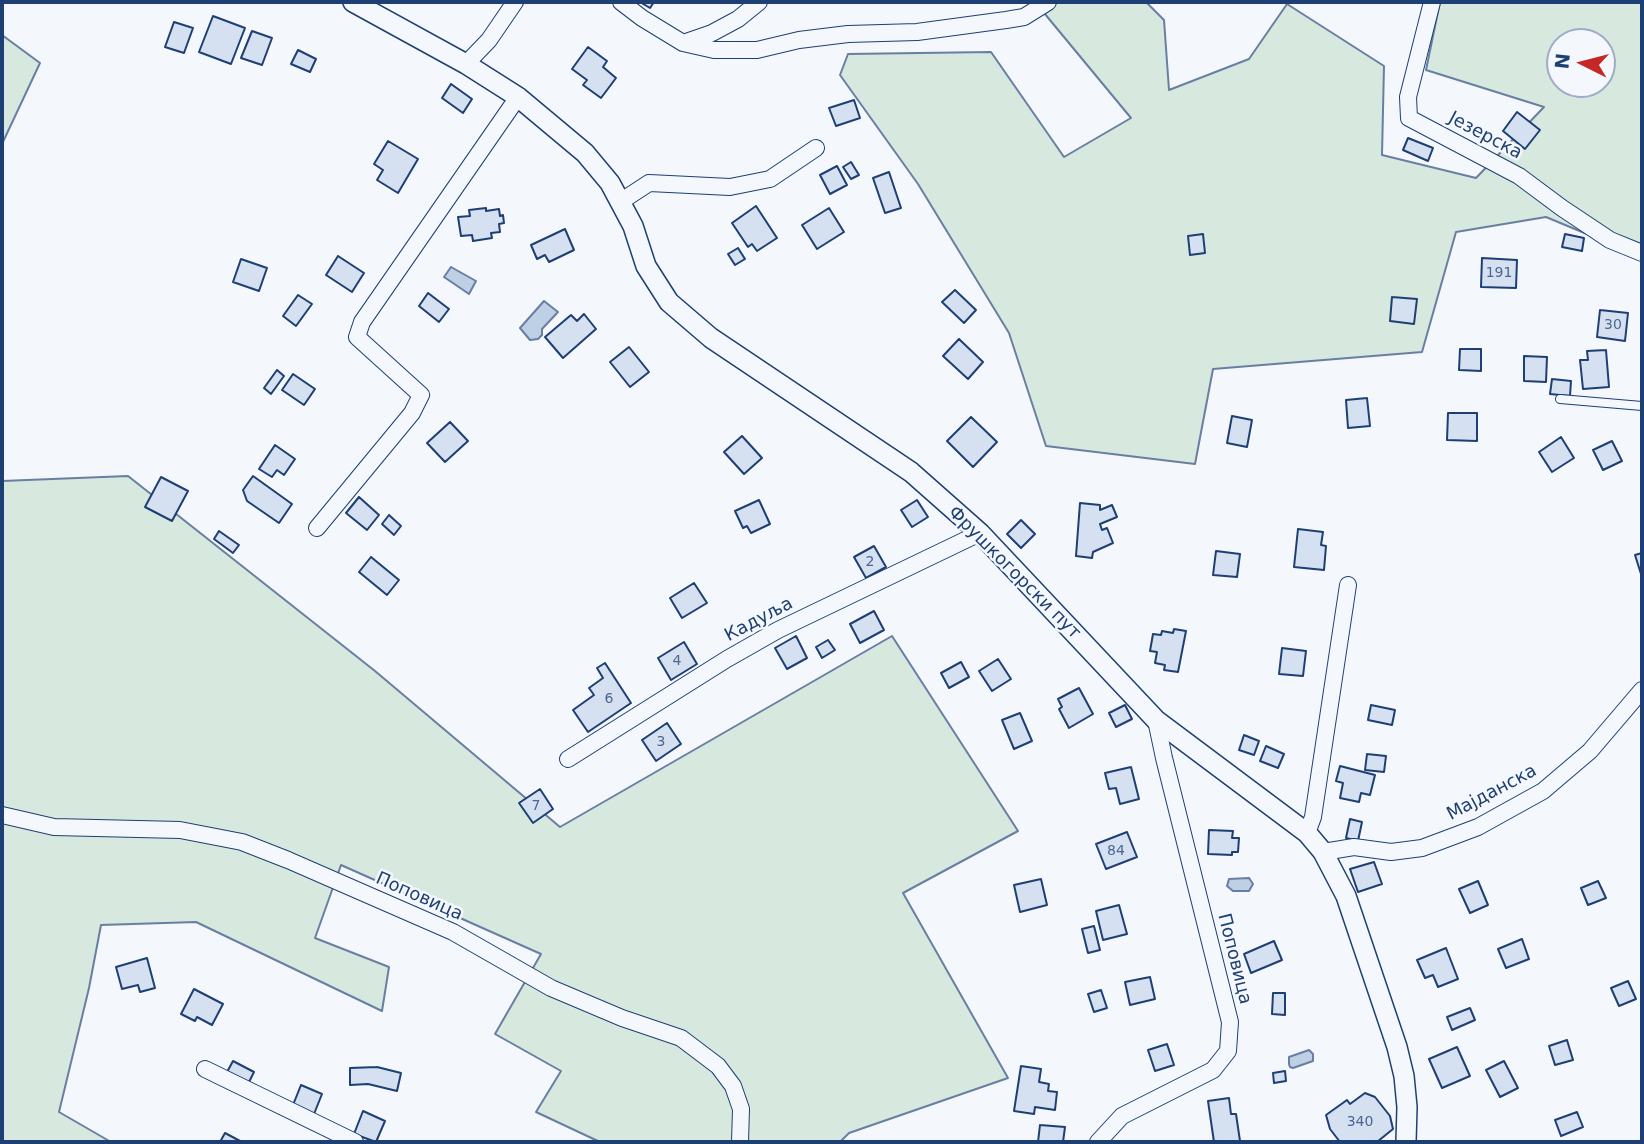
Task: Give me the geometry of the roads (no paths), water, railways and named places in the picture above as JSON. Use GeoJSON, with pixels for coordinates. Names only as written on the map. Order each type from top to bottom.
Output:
{"type":"FeatureCollection","features":[{"type":"Feature","properties":{"kind":"street","name":"Фрушкогорски пут"},"geometry":{"type":"LineString","coordinates":[[353,2],[466,64],[518,97],[585,153],[610,183],[633,226],[646,266],[669,302],[711,338],[911,472],[980,533],[1156,720],[1307,833],[1323,852],[1346,896],[1397,1047],[1404,1076],[1407,1107],[1406,1142]]}},
{"type":"Feature","properties":{"kind":"street"},"geometry":{"type":"LineString","coordinates":[[466,64],[489,40],[515,2]]}},
{"type":"Feature","properties":{"kind":"street"},"geometry":{"type":"LineString","coordinates":[[621,2],[683,43],[714,50],[757,50],[799,40],[848,34],[917,32],[1006,20],[1024,17],[1048,2]]}},
{"type":"Feature","properties":{"kind":"street"},"geometry":{"type":"LineString","coordinates":[[683,43],[712,33],[738,19],[760,2]]}},
{"type":"Feature","properties":{"kind":"street","name":"Језерска"},"geometry":{"type":"LineString","coordinates":[[1432,2],[1408,97],[1409,118],[1519,176],[1610,240],[1642,253]]}},
{"type":"Feature","properties":{"kind":"street"},"geometry":{"type":"LineString","coordinates":[[317,528],[412,414],[421,395],[357,337],[362,322],[518,97]]}},
{"type":"Feature","properties":{"kind":"street"},"geometry":{"type":"LineString","coordinates":[[620,202],[649,183],[730,187],[770,179],[816,148]]}},
{"type":"Feature","properties":{"kind":"street","name":"Кадуља"},"geometry":{"type":"LineString","coordinates":[[568,760],[727,659],[778,630],[980,533]]}},
{"type":"Feature","properties":{"kind":"street"},"geometry":{"type":"LineString","coordinates":[[1307,833],[1313,817],[1348,585]]}},
{"type":"Feature","properties":{"kind":"street","name":"Мајданска"},"geometry":{"type":"LineString","coordinates":[[1323,852],[1354,847],[1391,852],[1422,848],[1478,827],[1543,791],[1590,751],[1642,690]]}},
{"type":"Feature","properties":{"kind":"street","name":"Поповица"},"geometry":{"type":"LineString","coordinates":[[1098,1142],[1122,1116],[1213,1070],[1228,1051],[1230,1022],[1156,720]]}},
{"type":"Feature","properties":{"kind":"street","name":"Поповица"},"geometry":{"type":"LineString","coordinates":[[2,815],[54,827],[180,830],[242,842],[453,932],[551,988],[622,1018],[681,1038],[718,1066],[733,1086],[741,1109],[740,1142]]}},
{"type":"Feature","properties":{"kind":"street"},"geometry":{"type":"LineString","coordinates":[[205,1069],[355,1142]]}},
{"type":"Feature","properties":{"kind":"lane"},"geometry":{"type":"LineString","coordinates":[[1560,399],[1642,406]]}},
{"type":"Feature","properties":{"kind":"water"},"geometry":{"type":"Polygon","coordinates":[[[451,267],[476,281],[469,294],[444,277],[451,267]]]}},
{"type":"Feature","properties":{"kind":"water"},"geometry":{"type":"Polygon","coordinates":[[[544,301],[558,312],[542,329],[542,335],[538,339],[530,340],[520,328],[544,301]]]}},
{"type":"Feature","properties":{"kind":"water"},"geometry":{"type":"Polygon","coordinates":[[[1249,878],[1253,884],[1249,891],[1233,891],[1227,886],[1229,879],[1249,878]]]}},
{"type":"Feature","properties":{"kind":"water"},"geometry":{"type":"Polygon","coordinates":[[[1309,1050],[1313,1054],[1313,1061],[1290,1067],[1289,1057],[1309,1050]]]}}]}
